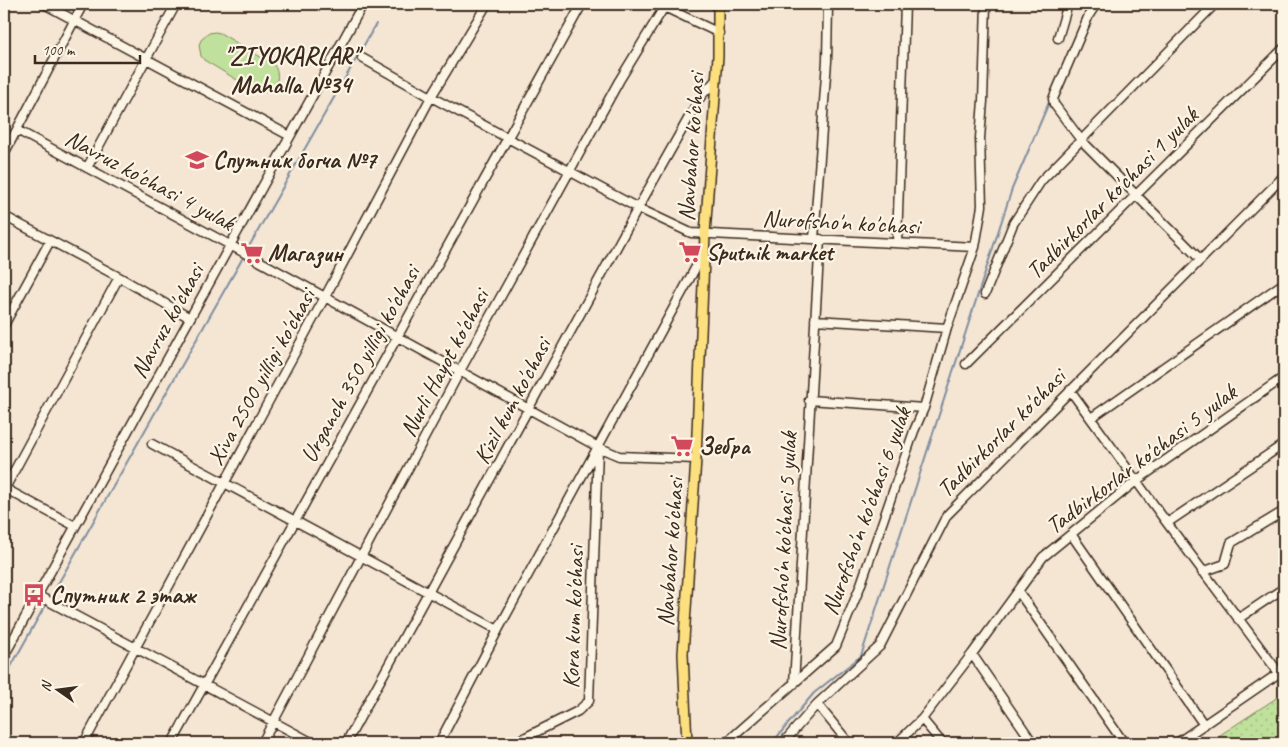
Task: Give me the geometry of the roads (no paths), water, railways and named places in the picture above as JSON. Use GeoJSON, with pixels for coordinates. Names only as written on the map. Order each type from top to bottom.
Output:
{"type":"FeatureCollection","features":[{"type":"Feature","properties":{"kind":"main road","name":"Navbahor ko'chasi"},"geometry":{"type":"LineString","coordinates":[[687,743],[683,654],[696,459],[705,234],[719,33],[718,4]]}},
{"type":"Feature","properties":{"kind":"street"},"geometry":{"type":"LineString","coordinates":[[44,4],[290,136]]}},
{"type":"Feature","properties":{"kind":"street"},"geometry":{"type":"LineString","coordinates":[[4,154],[83,4]]}},
{"type":"Feature","properties":{"kind":"street"},"geometry":{"type":"LineString","coordinates":[[87,168],[176,4]]}},
{"type":"Feature","properties":{"kind":"street","name":"Navruz ko'chasi"},"geometry":{"type":"LineString","coordinates":[[4,656],[363,4]]}},
{"type":"Feature","properties":{"kind":"street","name":"Xiva 2500 yilligi ko'chasi"},"geometry":{"type":"LineString","coordinates":[[84,743],[431,97],[487,4]]}},
{"type":"Feature","properties":{"kind":"street","name":"Urganch 350 yilligi ko'chasi"},"geometry":{"type":"LineString","coordinates":[[172,743],[582,4]]}},
{"type":"Feature","properties":{"kind":"street","name":"Nurofsho'n ko'chasi 5 yulak"},"geometry":{"type":"LineString","coordinates":[[794,684],[815,320],[828,4]]}},
{"type":"Feature","properties":{"kind":"street"},"geometry":{"type":"LineString","coordinates":[[896,243],[905,4]]}},
{"type":"Feature","properties":{"kind":"street","name":"Nurofsho'n ko'chasi 6 yulak"},"geometry":{"type":"LineString","coordinates":[[726,743],[836,646],[860,587],[914,431],[924,408],[947,328],[974,248],[982,206],[980,138],[986,4]]}},
{"type":"Feature","properties":{"kind":"street"},"geometry":{"type":"LineString","coordinates":[[1058,38],[1068,4]]}},
{"type":"Feature","properties":{"kind":"street"},"geometry":{"type":"LineString","coordinates":[[1096,4],[1089,15],[1053,99],[1054,104],[1081,140],[1200,260]]}},
{"type":"Feature","properties":{"kind":"street"},"geometry":{"type":"LineString","coordinates":[[986,294],[1013,224],[1041,181],[1215,4]]}},
{"type":"Feature","properties":{"kind":"street"},"geometry":{"type":"LineString","coordinates":[[663,5],[719,33]]}},
{"type":"Feature","properties":{"kind":"street","name":"Nurli Hayot ko'chasi"},"geometry":{"type":"LineString","coordinates":[[262,743],[569,171],[618,81],[663,5]]}},
{"type":"Feature","properties":{"kind":"street","name":"Tadbirkorlar ko'chasi 1 yulak"},"geometry":{"type":"LineString","coordinates":[[966,364],[1284,48]]}},
{"type":"Feature","properties":{"kind":"street","name":"Nurofsho'n ko'chasi"},"geometry":{"type":"LineString","coordinates":[[362,58],[638,208],[691,233],[974,248]]}},
{"type":"Feature","properties":{"kind":"street","name":"Kizil kum ko'chasi"},"geometry":{"type":"LineString","coordinates":[[346,743],[638,208],[701,96],[715,81]]}},
{"type":"Feature","properties":{"kind":"street","name":"Navruz ko'chasi 4 yulak"},"geometry":{"type":"LineString","coordinates":[[16,130],[598,447],[619,456],[696,459]]}},
{"type":"Feature","properties":{"kind":"street","name":"Tadbirkorlar ko'chasi"},"geometry":{"type":"LineString","coordinates":[[783,743],[817,704],[880,646],[946,515],[1284,176]]}},
{"type":"Feature","properties":{"kind":"street"},"geometry":{"type":"LineString","coordinates":[[4,216],[119,277],[190,318]]}},
{"type":"Feature","properties":{"kind":"street"},"geometry":{"type":"LineString","coordinates":[[4,325],[50,241]]}},
{"type":"Feature","properties":{"kind":"street","name":"Kora kum ko'chasi"},"geometry":{"type":"LineString","coordinates":[[439,743],[498,630],[704,253]]}},
{"type":"Feature","properties":{"kind":"street"},"geometry":{"type":"LineString","coordinates":[[75,526],[4,489],[119,277]]}},
{"type":"Feature","properties":{"kind":"street"},"geometry":{"type":"LineString","coordinates":[[1091,418],[1284,282]]}},
{"type":"Feature","properties":{"kind":"street"},"geometry":{"type":"LineString","coordinates":[[815,320],[947,328]]}},
{"type":"Feature","properties":{"kind":"street","name":"Tadbirkorlar ko'chasi 5 yulak"},"geometry":{"type":"LineString","coordinates":[[897,743],[922,719],[1043,557],[1136,481],[1284,377]]}},
{"type":"Feature","properties":{"kind":"street"},"geometry":{"type":"LineString","coordinates":[[1070,390],[1202,572],[1281,671],[1177,743]]}},
{"type":"Feature","properties":{"kind":"street","name":"Nurofsho'n ko'chasi 5 yulak"},"geometry":{"type":"LineString","coordinates":[[809,400],[924,408]]}},
{"type":"Feature","properties":{"kind":"street"},"geometry":{"type":"LineString","coordinates":[[152,444],[498,630]]}},
{"type":"Feature","properties":{"kind":"street"},"geometry":{"type":"LineString","coordinates":[[1167,523],[1284,444]]}},
{"type":"Feature","properties":{"kind":"street","name":"Kora kum ko'chasi"},"geometry":{"type":"LineString","coordinates":[[514,743],[578,712],[588,701],[598,447]]}},
{"type":"Feature","properties":{"kind":"street"},"geometry":{"type":"LineString","coordinates":[[1202,572],[1225,564],[1231,543],[1284,510]]}},
{"type":"Feature","properties":{"kind":"street"},"geometry":{"type":"LineString","coordinates":[[1071,534],[1204,725]]}},
{"type":"Feature","properties":{"kind":"street"},"geometry":{"type":"LineString","coordinates":[[1238,619],[1284,588]]}},
{"type":"Feature","properties":{"kind":"street"},"geometry":{"type":"LineString","coordinates":[[1018,591],[1124,743]]}},
{"type":"Feature","properties":{"kind":"street"},"geometry":{"type":"LineString","coordinates":[[37,595],[313,743]]}},
{"type":"Feature","properties":{"kind":"street"},"geometry":{"type":"LineString","coordinates":[[972,654],[1033,743]]}},
{"type":"Feature","properties":{"kind":"street"},"geometry":{"type":"LineString","coordinates":[[817,704],[849,743]]}},
{"type":"Feature","properties":{"kind":"street"},"geometry":{"type":"LineString","coordinates":[[922,719],[942,743]]}},
{"type":"Feature","properties":{"kind":"waterway"},"geometry":{"type":"LineString","coordinates":[[247,250],[376,24]]}},
{"type":"Feature","properties":{"kind":"waterway"},"geometry":{"type":"LineString","coordinates":[[772,743],[814,693],[861,656],[1012,189],[1050,100]]}},
{"type":"Feature","properties":{"kind":"waterway"},"geometry":{"type":"LineString","coordinates":[[50,598],[245,254]]}},
{"type":"Feature","properties":{"kind":"waterway"},"geometry":{"type":"LineString","coordinates":[[4,679],[47,602]]}},
{"type":"Feature","properties":{"kind":"place","name":"Спутник богча №7"},"geometry":{"type":"Point","coordinates":[197,160]}},
{"type":"Feature","properties":{"kind":"place","name":"Sputnik market"},"geometry":{"type":"Point","coordinates":[690,252]}},
{"type":"Feature","properties":{"kind":"place","name":"Магазин"},"geometry":{"type":"Point","coordinates":[252,253]}},
{"type":"Feature","properties":{"kind":"place","name":"Зебра"},"geometry":{"type":"Point","coordinates":[682,446]}},
{"type":"Feature","properties":{"kind":"place","name":"Спутник 2 этаж"},"geometry":{"type":"Point","coordinates":[34,595]}},
{"type":"Feature","properties":{"kind":"district","name":"\"ZIYOKARLAR\" Mahalla №34"},"geometry":{"type":"Point","coordinates":[291,70]}}]}
